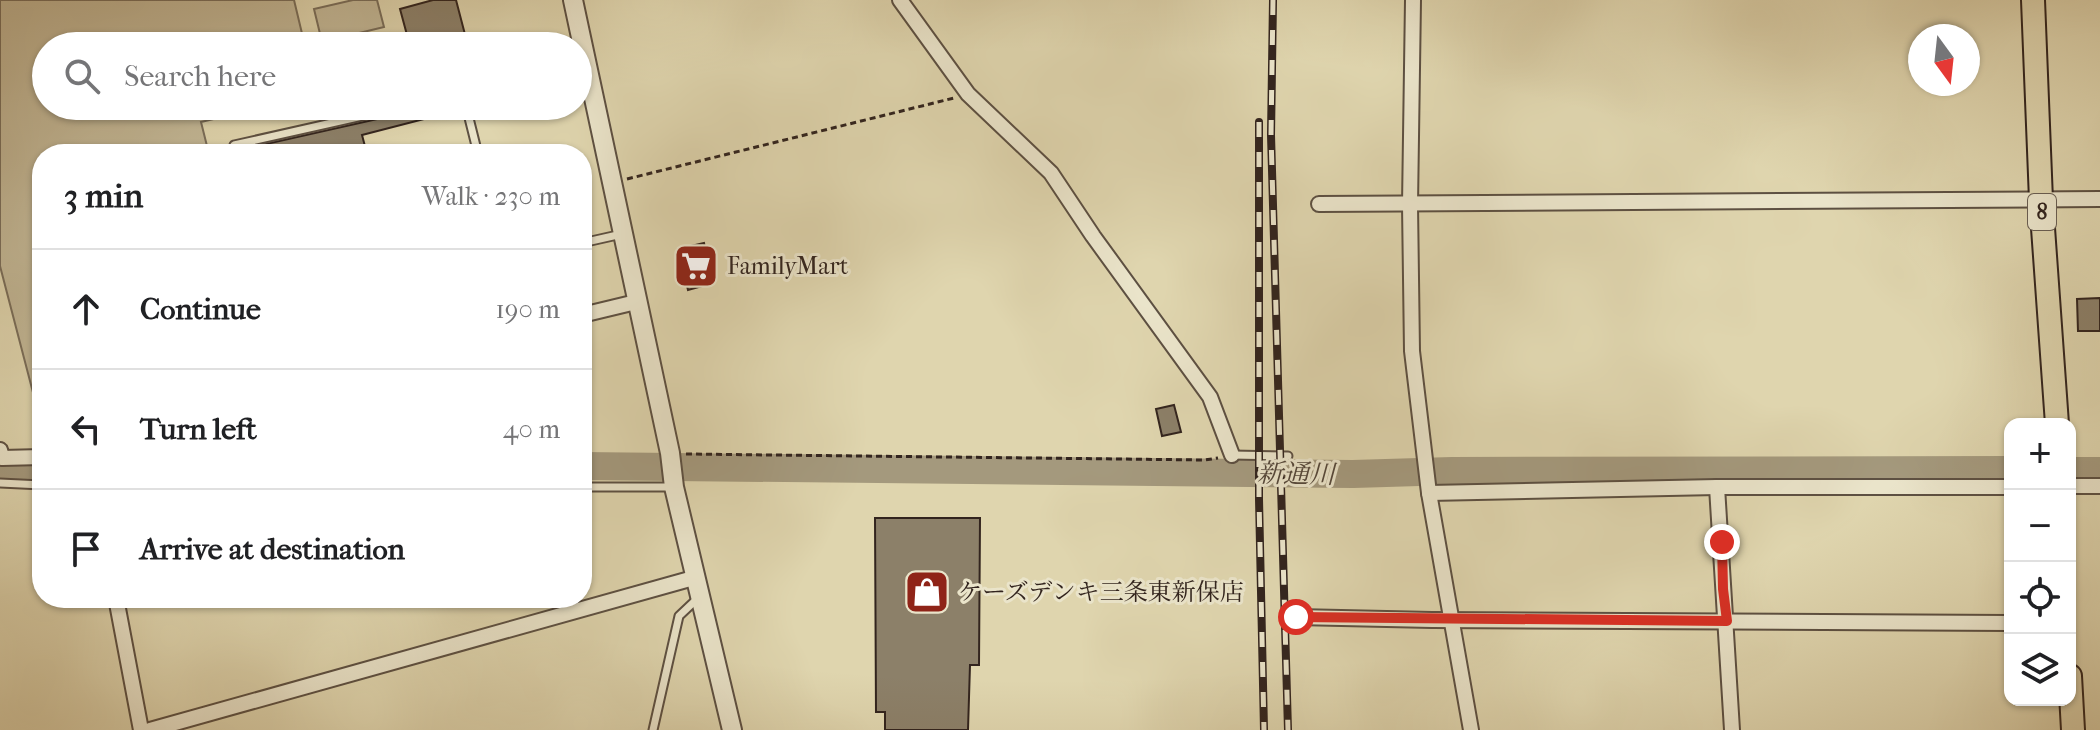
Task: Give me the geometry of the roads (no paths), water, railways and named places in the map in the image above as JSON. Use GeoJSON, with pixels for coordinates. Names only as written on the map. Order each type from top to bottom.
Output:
{"type":"FeatureCollection","features":[{"type":"Feature","properties":{"kind":"main road","name":"8"},"geometry":{"type":"LineString","coordinates":[[2033,0],[2041,200],[2057,418]]}},
{"type":"Feature","properties":{"kind":"main road"},"geometry":{"type":"LineString","coordinates":[[2072,706],[2073,730]]}},
{"type":"Feature","properties":{"kind":"street"},"geometry":{"type":"LineString","coordinates":[[573,0],[580,32]]}},
{"type":"Feature","properties":{"kind":"street"},"geometry":{"type":"LineString","coordinates":[[900,0],[968,94],[1051,173],[1210,397],[1232,455]]}},
{"type":"Feature","properties":{"kind":"street"},"geometry":{"type":"LineString","coordinates":[[1413,0],[1410,205],[1412,351],[1429,493],[1471,730]]}},
{"type":"Feature","properties":{"kind":"street"},"geometry":{"type":"LineString","coordinates":[[592,89],[672,469],[732,730]]}},
{"type":"Feature","properties":{"kind":"street"},"geometry":{"type":"LineString","coordinates":[[1319,204],[2100,199]]}},
{"type":"Feature","properties":{"kind":"street"},"geometry":{"type":"LineString","coordinates":[[592,313],[636,302]]}},
{"type":"Feature","properties":{"kind":"street"},"geometry":{"type":"LineString","coordinates":[[0,450],[2,458],[32,457]]}},
{"type":"Feature","properties":{"kind":"street"},"geometry":{"type":"LineString","coordinates":[[2076,486],[2100,486]]}},
{"type":"Feature","properties":{"kind":"street"},"geometry":{"type":"LineString","coordinates":[[1429,493],[1717,487],[2004,487]]}},
{"type":"Feature","properties":{"kind":"street"},"geometry":{"type":"LineString","coordinates":[[1717,487],[1732,730]]}},
{"type":"Feature","properties":{"kind":"street"},"geometry":{"type":"LineString","coordinates":[[150,730],[699,586]]}},
{"type":"Feature","properties":{"kind":"street"},"geometry":{"type":"LineString","coordinates":[[118,608],[141,730]]}},
{"type":"Feature","properties":{"kind":"street"},"geometry":{"type":"LineString","coordinates":[[1296,617],[2004,623]]}},
{"type":"Feature","properties":{"kind":"lane"},"geometry":{"type":"LineString","coordinates":[[238,144],[345,120]]}},
{"type":"Feature","properties":{"kind":"lane"},"geometry":{"type":"LineString","coordinates":[[470,120],[476,144]]}},
{"type":"Feature","properties":{"kind":"lane"},"geometry":{"type":"LineString","coordinates":[[592,241],[622,234]]}},
{"type":"Feature","properties":{"kind":"lane"},"geometry":{"type":"LineString","coordinates":[[1232,455],[1288,456]]}},
{"type":"Feature","properties":{"kind":"lane"},"geometry":{"type":"LineString","coordinates":[[592,485],[672,469]]}},
{"type":"Feature","properties":{"kind":"lane"},"geometry":{"type":"LineString","coordinates":[[0,483],[32,485]]}},
{"type":"Feature","properties":{"kind":"lane"},"geometry":{"type":"LineString","coordinates":[[653,730],[679,616],[699,586]]}},
{"type":"Feature","properties":{"kind":"waterway","name":"新通川"},"geometry":{"type":"LineString","coordinates":[[592,466],[1353,474],[2004,470]]}},
{"type":"Feature","properties":{"kind":"waterway","name":"新通川"},"geometry":{"type":"LineString","coordinates":[[2076,471],[2100,471]]}},
{"type":"Feature","properties":{"kind":"waterway","name":"新通川"},"geometry":{"type":"LineString","coordinates":[[0,473],[32,473]]}},
{"type":"Feature","properties":{"kind":"railway"},"geometry":{"type":"LineString","coordinates":[[1273,0],[1271,135],[1288,730]]}},
{"type":"Feature","properties":{"kind":"railway"},"geometry":{"type":"LineString","coordinates":[[1259,122],[1259,499],[1264,730]]}},
{"type":"Feature","properties":{"kind":"place","name":"FamilyMart"},"geometry":{"type":"Point","coordinates":[696,266]}},
{"type":"Feature","properties":{"kind":"place","name":"ケーズデンキ三条東新保店"},"geometry":{"type":"Point","coordinates":[927,592]}}]}
